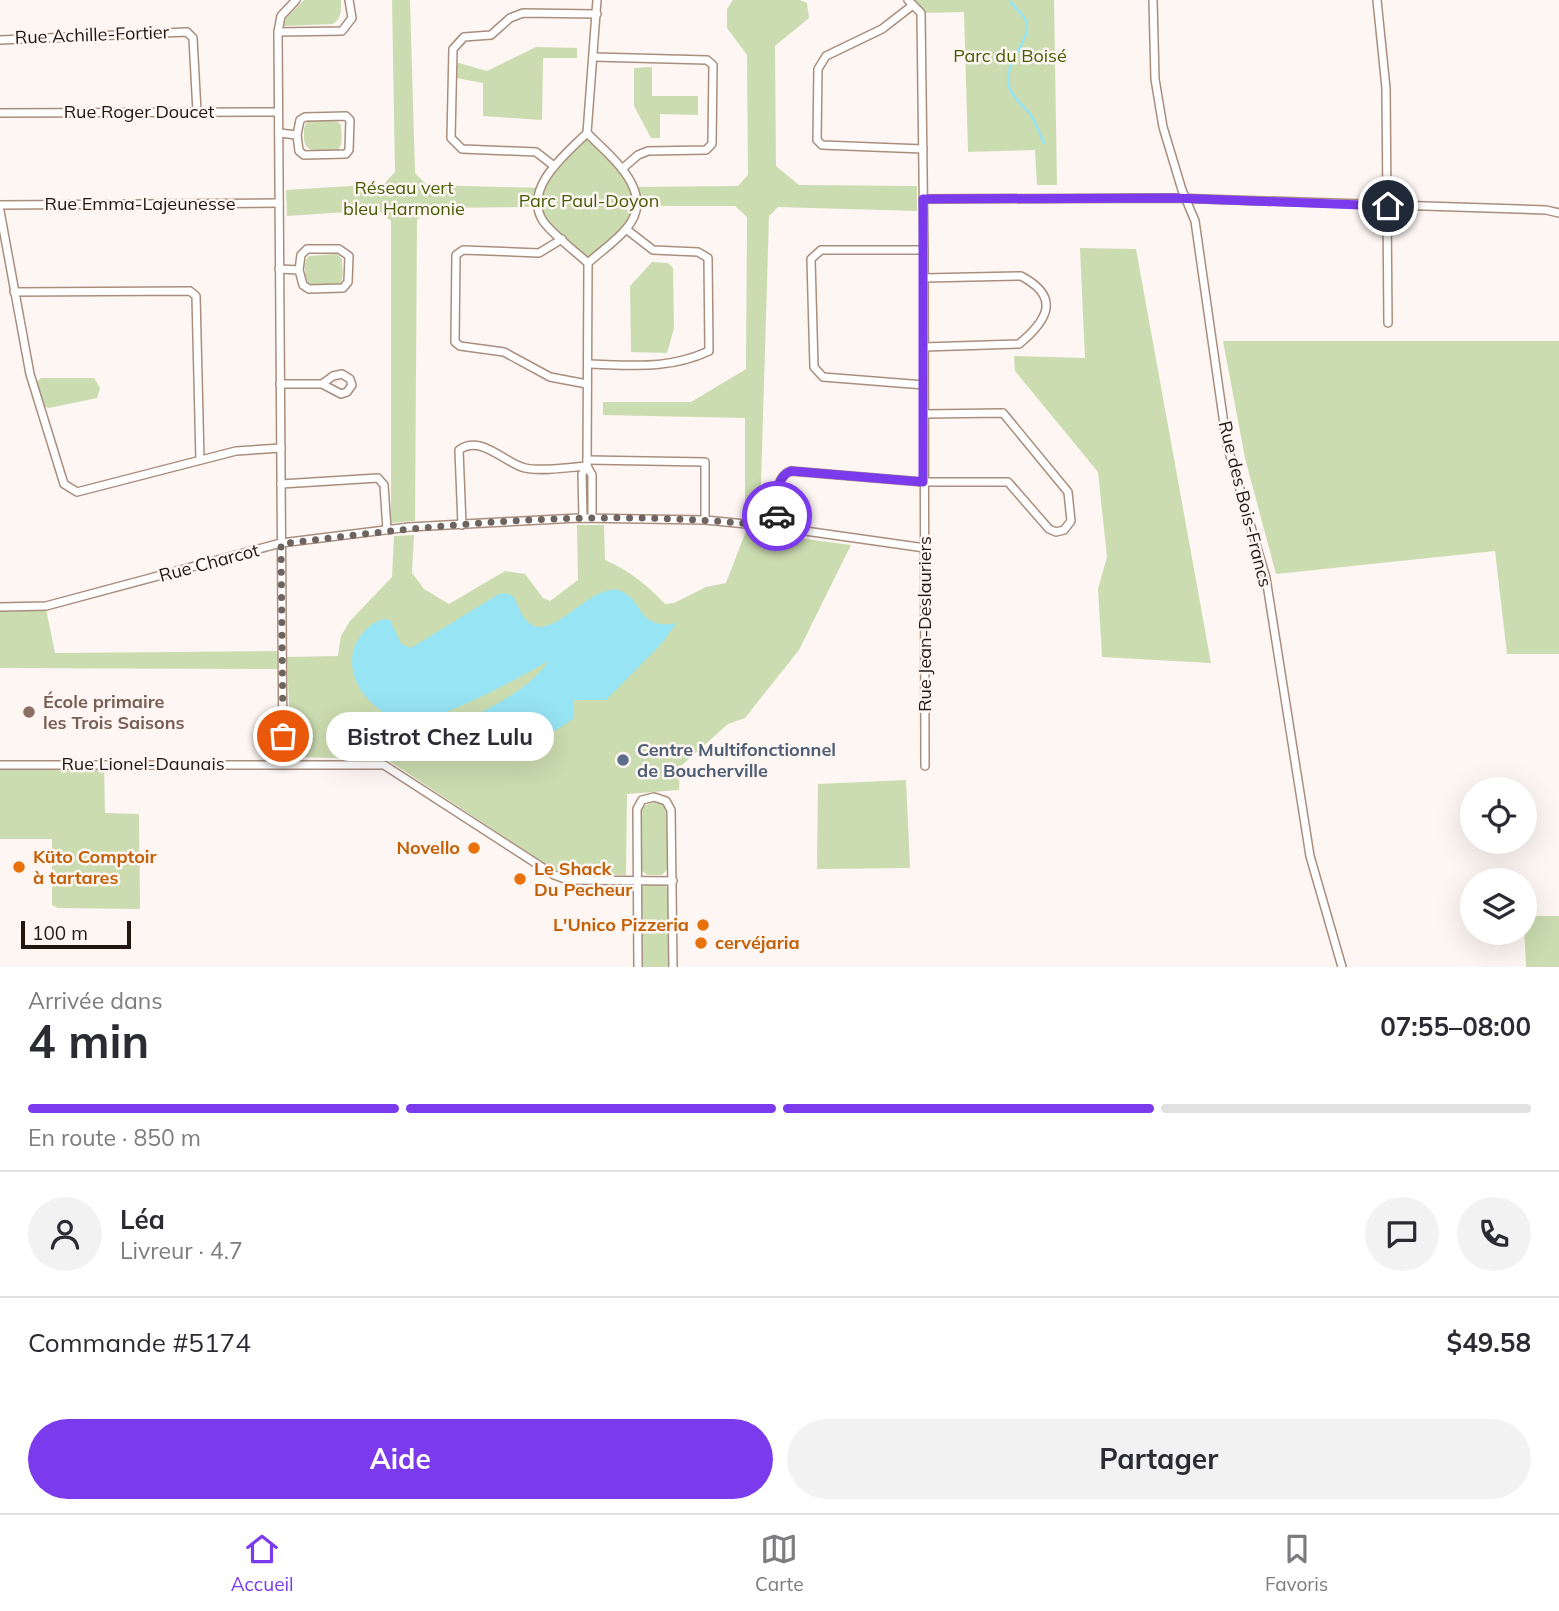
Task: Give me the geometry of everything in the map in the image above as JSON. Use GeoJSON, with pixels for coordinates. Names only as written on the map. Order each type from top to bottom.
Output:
{"type":"FeatureCollection","features":[{"type":"Feature","properties":{"kind":"street"},"geometry":{"type":"LineString","coordinates":[[283,764],[278,32],[281,16],[296,0]]}},
{"type":"Feature","properties":{"kind":"street"},"geometry":{"type":"LineString","coordinates":[[278,32],[342,31],[352,18],[349,0]]}},
{"type":"Feature","properties":{"kind":"street"},"geometry":{"type":"LineString","coordinates":[[592,518],[592,475],[587,463],[588,263],[543,221],[538,207],[541,188],[555,166],[587,133],[597,0]]}},
{"type":"Feature","properties":{"kind":"street","name":"Rue des Bois-Francs"},"geometry":{"type":"LineString","coordinates":[[1153,0],[1155,79],[1163,127],[1193,212],[1199,239],[1227,445],[1266,578],[1310,856],[1342,967]]}},
{"type":"Feature","properties":{"kind":"street"},"geometry":{"type":"LineString","coordinates":[[1377,0],[1386,88],[1388,323]]}},
{"type":"Feature","properties":{"kind":"street","name":"Rue Jean-Deslauriers"},"geometry":{"type":"LineString","coordinates":[[923,149],[822,145],[817,140],[818,69],[826,56],[882,29],[910,3],[921,13],[923,149],[923,199],[924,250],[925,766]]}},
{"type":"Feature","properties":{"kind":"street"},"geometry":{"type":"LineString","coordinates":[[555,166],[536,152],[462,149],[451,138],[453,49],[464,37],[491,35],[510,18],[523,13],[597,14]]}},
{"type":"Feature","properties":{"kind":"street","name":"Rue Achille-Fortier"},"geometry":{"type":"LineString","coordinates":[[0,40],[187,32],[193,38],[197,112]]}},
{"type":"Feature","properties":{"kind":"street"},"geometry":{"type":"LineString","coordinates":[[594,57],[707,60],[713,65],[712,144],[706,150],[648,151],[638,155],[622,169]]}},
{"type":"Feature","properties":{"kind":"street","name":"Rue Roger Doucet"},"geometry":{"type":"LineString","coordinates":[[0,113],[278,111]]}},
{"type":"Feature","properties":{"kind":"street"},"geometry":{"type":"LineString","coordinates":[[346,116],[350,120],[349,150],[346,153],[304,155],[299,151],[297,135],[300,120],[305,117],[346,116]]}},
{"type":"Feature","properties":{"kind":"street"},"geometry":{"type":"LineString","coordinates":[[278,133],[297,135]]}},
{"type":"Feature","properties":{"kind":"street"},"geometry":{"type":"LineString","coordinates":[[587,133],[622,169],[634,187],[637,201],[634,218],[626,229],[588,263]]}},
{"type":"Feature","properties":{"kind":"street"},"geometry":{"type":"LineString","coordinates":[[923,199],[1186,198],[1546,210],[1559,213]]}},
{"type":"Feature","properties":{"kind":"street","name":"Rue Emma-Lajeunesse"},"geometry":{"type":"LineString","coordinates":[[0,205],[279,203]]}},
{"type":"Feature","properties":{"kind":"street"},"geometry":{"type":"LineString","coordinates":[[0,211],[30,374],[64,484],[76,492],[236,451],[281,448]]}},
{"type":"Feature","properties":{"kind":"street"},"geometry":{"type":"LineString","coordinates":[[588,364],[656,366],[686,361],[709,351],[708,258],[698,252],[653,250],[626,229]]}},
{"type":"Feature","properties":{"kind":"street"},"geometry":{"type":"LineString","coordinates":[[562,239],[538,253],[463,250],[456,255],[455,342],[460,346],[504,352],[550,377],[587,384]]}},
{"type":"Feature","properties":{"kind":"street"},"geometry":{"type":"LineString","coordinates":[[307,249],[339,249],[349,256],[348,282],[343,288],[309,289],[303,285],[299,270],[301,255],[307,249]]}},
{"type":"Feature","properties":{"kind":"street"},"geometry":{"type":"LineString","coordinates":[[924,250],[821,250],[811,259],[814,367],[824,377],[924,386]]}},
{"type":"Feature","properties":{"kind":"street"},"geometry":{"type":"LineString","coordinates":[[279,269],[299,270]]}},
{"type":"Feature","properties":{"kind":"street"},"geometry":{"type":"LineString","coordinates":[[924,278],[1021,276],[1035,284],[1046,298],[1047,311],[1041,323],[1019,344],[924,347]]}},
{"type":"Feature","properties":{"kind":"street"},"geometry":{"type":"LineString","coordinates":[[14,292],[190,290],[196,296],[201,460]]}},
{"type":"Feature","properties":{"kind":"street"},"geometry":{"type":"LineString","coordinates":[[280,384],[322,384]]}},
{"type":"Feature","properties":{"kind":"street"},"geometry":{"type":"LineString","coordinates":[[777,527],[779,480],[786,472],[791,471],[923,482],[1008,482],[1049,529],[1056,532],[1064,530],[1070,521],[1068,492],[1003,414],[924,414]]}},
{"type":"Feature","properties":{"kind":"street"},"geometry":{"type":"LineString","coordinates":[[462,525],[459,450],[474,444],[526,469],[587,463],[705,462],[705,520]]}},
{"type":"Feature","properties":{"kind":"street"},"geometry":{"type":"LineString","coordinates":[[583,518],[582,474],[587,463]]}},
{"type":"Feature","properties":{"kind":"street"},"geometry":{"type":"LineString","coordinates":[[281,484],[378,478],[384,485],[387,530]]}},
{"type":"Feature","properties":{"kind":"street","name":"Rue Charcot"},"geometry":{"type":"LineString","coordinates":[[0,607],[46,606],[281,544],[387,530],[462,525],[583,518],[705,520],[777,527],[925,548]]}},
{"type":"Feature","properties":{"kind":"street","name":"Rue Lionel-Daunais"},"geometry":{"type":"LineString","coordinates":[[0,765],[384,765],[554,875],[568,880],[673,881]]}},
{"type":"Feature","properties":{"kind":"street"},"geometry":{"type":"LineString","coordinates":[[638,967],[637,809],[642,800],[654,797],[664,799],[671,807],[673,967]]}},
{"type":"Feature","properties":{"kind":"green space"},"geometry":{"type":"Polygon","coordinates":[[[304,0],[341,0],[341,10],[336,22],[284,26],[286,18],[304,0]]]}},
{"type":"Feature","properties":{"kind":"green space"},"geometry":{"type":"Polygon","coordinates":[[[392,0],[410,0],[415,173],[427,185],[542,188],[545,180],[587,133],[634,187],[738,186],[748,175],[747,55],[727,28],[727,9],[733,0],[800,0],[807,3],[809,18],[775,46],[776,166],[799,185],[917,186],[917,211],[778,207],[769,216],[760,516],[745,515],[745,418],[603,415],[603,402],[691,402],[746,369],[747,217],[735,206],[637,206],[633,218],[588,263],[543,221],[538,207],[429,208],[417,220],[415,521],[391,523],[391,221],[378,210],[287,216],[286,190],[384,184],[395,172],[392,0]]]}},
{"type":"Feature","properties":{"kind":"green space","name":"Parc du Boisé"},"geometry":{"type":"Polygon","coordinates":[[[908,0],[1054,0],[1057,185],[1037,185],[1035,150],[968,152],[964,12],[921,13],[908,0]]]}},
{"type":"Feature","properties":{"kind":"green space"},"geometry":{"type":"Polygon","coordinates":[[[536,47],[577,48],[577,58],[543,58],[542,120],[483,116],[483,83],[456,78],[455,62],[487,71],[536,47]]]}},
{"type":"Feature","properties":{"kind":"green space"},"geometry":{"type":"Polygon","coordinates":[[[652,67],[652,96],[698,96],[698,115],[660,114],[660,138],[651,138],[634,106],[634,68],[652,67]]]}},
{"type":"Feature","properties":{"kind":"green space"},"geometry":{"type":"Polygon","coordinates":[[[335,119],[341,125],[341,143],[337,151],[316,151],[307,147],[304,131],[308,121],[335,119]]]}},
{"type":"Feature","properties":{"kind":"green space"},"geometry":{"type":"Polygon","coordinates":[[[1080,248],[1136,249],[1211,663],[1102,657],[1098,589],[1107,557],[1098,472],[1015,371],[1014,356],[1085,358],[1080,248]]]}},
{"type":"Feature","properties":{"kind":"green space"},"geometry":{"type":"Polygon","coordinates":[[[337,254],[342,259],[343,270],[342,281],[338,286],[317,286],[308,282],[305,266],[309,256],[337,254]]]}},
{"type":"Feature","properties":{"kind":"green space"},"geometry":{"type":"Polygon","coordinates":[[[652,262],[668,263],[673,268],[674,328],[667,353],[631,352],[630,286],[652,262]]]}},
{"type":"Feature","properties":{"kind":"green space"},"geometry":{"type":"Polygon","coordinates":[[[1223,341],[1559,341],[1559,654],[1507,654],[1495,551],[1276,574],[1245,458],[1223,341]]]}},
{"type":"Feature","properties":{"kind":"green space"},"geometry":{"type":"Polygon","coordinates":[[[41,378],[94,378],[100,388],[97,398],[49,408],[43,406],[36,382],[41,378]]]}},
{"type":"Feature","properties":{"kind":"green space"},"geometry":{"type":"Polygon","coordinates":[[[577,525],[604,525],[605,560],[637,579],[665,604],[674,603],[706,587],[726,583],[746,531],[851,545],[799,650],[745,718],[728,724],[680,767],[679,790],[627,794],[626,875],[570,874],[555,870],[386,759],[291,757],[287,657],[338,656],[341,636],[350,621],[392,577],[394,536],[414,535],[412,573],[424,589],[449,604],[505,571],[525,574],[543,598],[550,601],[578,580],[577,525]]]}},
{"type":"Feature","properties":{"kind":"green space"},"geometry":{"type":"Polygon","coordinates":[[[46,609],[55,653],[277,651],[277,669],[0,668],[0,611],[46,609]]]}},
{"type":"Feature","properties":{"kind":"green space"},"geometry":{"type":"Polygon","coordinates":[[[0,765],[104,765],[105,813],[139,814],[140,909],[58,908],[52,905],[52,839],[0,839],[0,765]]]}},
{"type":"Feature","properties":{"kind":"green space"},"geometry":{"type":"Polygon","coordinates":[[[906,780],[910,868],[817,869],[818,784],[906,780]]]}},
{"type":"Feature","properties":{"kind":"green space"},"geometry":{"type":"Polygon","coordinates":[[[653,802],[662,804],[668,811],[669,867],[662,875],[647,875],[641,870],[639,814],[644,806],[653,802]]]}},
{"type":"Feature","properties":{"kind":"green space"},"geometry":{"type":"Polygon","coordinates":[[[661,883],[666,886],[668,892],[669,967],[641,967],[640,888],[646,884],[661,883]]]}},
{"type":"Feature","properties":{"kind":"green space"},"geometry":{"type":"Polygon","coordinates":[[[1537,916],[1559,916],[1559,967],[1526,967],[1525,945],[1537,945],[1537,916]]]}},
{"type":"Feature","properties":{"kind":"water"},"geometry":{"type":"Polygon","coordinates":[[[615,589],[625,593],[647,618],[654,622],[677,623],[661,644],[606,700],[573,700],[573,719],[512,751],[477,759],[461,758],[439,752],[423,739],[473,717],[510,696],[526,685],[548,661],[460,706],[424,720],[411,722],[398,719],[379,709],[368,699],[354,676],[352,663],[359,637],[380,620],[390,620],[401,644],[411,648],[497,595],[505,593],[513,596],[524,618],[539,627],[550,625],[595,596],[615,589]]]}},
{"type":"Feature","properties":{"kind":"waterway"},"geometry":{"type":"LineString","coordinates":[[1010,2],[1025,19],[1027,27],[1010,68],[1009,87],[1036,123],[1044,143]]}},
{"type":"Feature","properties":{"kind":"way so far"},"geometry":{"type":"LineString","coordinates":[[283,736],[281,544],[410,527],[578,518],[705,520],[777,527],[777,516]]}},
{"type":"Feature","properties":{"kind":"place","name":"École primaire les Trois Saisons"},"geometry":{"type":"Point","coordinates":[29,712]}},
{"type":"Feature","properties":{"kind":"place","name":"Bistrot Chez Lulu"},"geometry":{"type":"Point","coordinates":[283,736]}},
{"type":"Feature","properties":{"kind":"place","name":"Centre Multifonctionnel de Boucherville"},"geometry":{"type":"Point","coordinates":[623,760]}},
{"type":"Feature","properties":{"kind":"place","name":"Novello"},"geometry":{"type":"Point","coordinates":[474,848]}},
{"type":"Feature","properties":{"kind":"place","name":"Küto Comptoir à tartares"},"geometry":{"type":"Point","coordinates":[19,867]}},
{"type":"Feature","properties":{"kind":"place","name":"Le Shack Du Pecheur"},"geometry":{"type":"Point","coordinates":[520,879]}},
{"type":"Feature","properties":{"kind":"place","name":"L'Unico Pizzeria"},"geometry":{"type":"Point","coordinates":[703,925]}},
{"type":"Feature","properties":{"kind":"place","name":"cervéjaria"},"geometry":{"type":"Point","coordinates":[701,943]}},
{"type":"Feature","properties":{"kind":"route"},"geometry":{"type":"LineString","coordinates":[[777,516],[779,480],[786,472],[923,482],[923,199],[1173,198],[1388,206]]}},
{"type":"Feature","properties":{"kind":"park label","name":"Réseau vert bleu Harmonie"},"geometry":{"type":"Point","coordinates":[404,198]}},
{"type":"Feature","properties":{"kind":"park label","name":"Parc Paul-Doyon"},"geometry":{"type":"Point","coordinates":[589,201]}}]}
